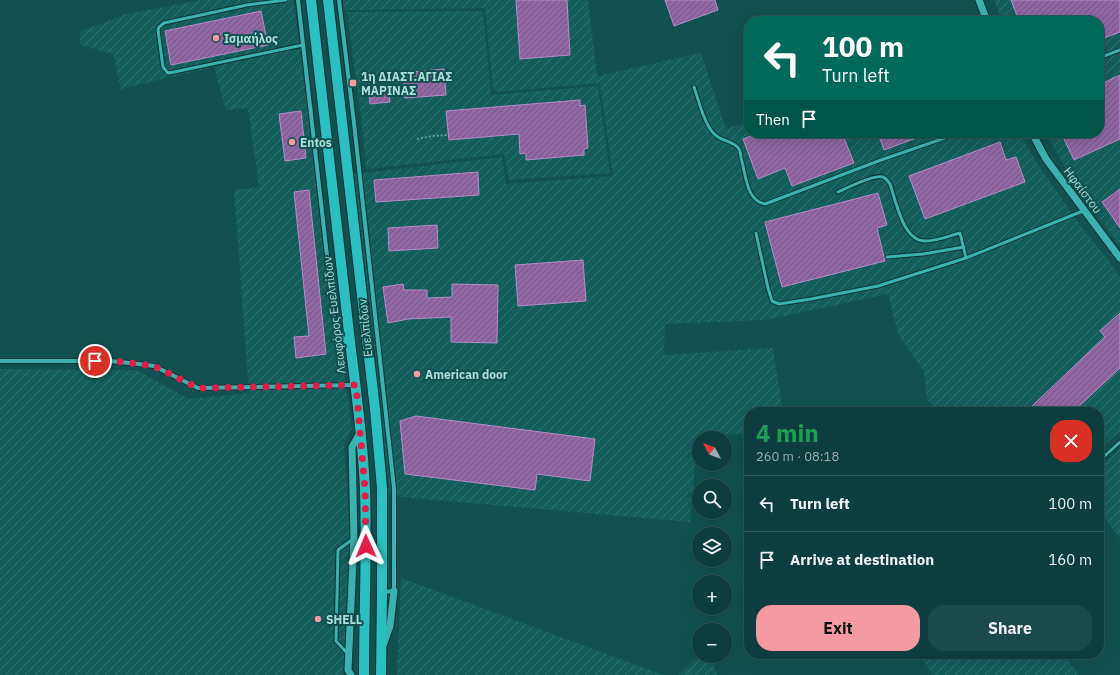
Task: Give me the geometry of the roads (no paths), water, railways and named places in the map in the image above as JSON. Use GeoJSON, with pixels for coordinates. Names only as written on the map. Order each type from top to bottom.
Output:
{"type":"FeatureCollection","features":[{"type":"Feature","properties":{"kind":"main road","name":"Λεωφόρος Ευελπίδων"},"geometry":{"type":"LineString","coordinates":[[311,0],[356,385],[365,489],[366,575],[364,675]]}},
{"type":"Feature","properties":{"kind":"main road"},"geometry":{"type":"LineString","coordinates":[[328,0],[378,391],[382,488],[381,675]]}},
{"type":"Feature","properties":{"kind":"street","name":"Ευελπίδων"},"geometry":{"type":"LineString","coordinates":[[298,0],[334,316],[337,329],[351,350]]}},
{"type":"Feature","properties":{"kind":"street","name":"Ευελπίδων"},"geometry":{"type":"LineString","coordinates":[[339,0],[354,124],[372,344]]}},
{"type":"Feature","properties":{"kind":"street"},"geometry":{"type":"LineString","coordinates":[[979,0],[985,16]]}},
{"type":"Feature","properties":{"kind":"street"},"geometry":{"type":"LineString","coordinates":[[343,126],[354,124]]}},
{"type":"Feature","properties":{"kind":"street","name":"Ηφαίστου"},"geometry":{"type":"LineString","coordinates":[[1035,138],[1046,159],[1120,258]]}},
{"type":"Feature","properties":{"kind":"street"},"geometry":{"type":"LineString","coordinates":[[0,361],[110,361],[154,366],[198,388],[356,385]]}},
{"type":"Feature","properties":{"kind":"street"},"geometry":{"type":"LineString","coordinates":[[378,391],[394,488],[394,591],[390,626],[381,653]]}},
{"type":"Feature","properties":{"kind":"street"},"geometry":{"type":"LineString","coordinates":[[351,675],[348,670],[354,538],[352,447],[360,433]]}},
{"type":"Feature","properties":{"kind":"street"},"geometry":{"type":"LineString","coordinates":[[382,488],[394,488]]}},
{"type":"Feature","properties":{"kind":"street"},"geometry":{"type":"LineString","coordinates":[[353,576],[366,575]]}},
{"type":"Feature","properties":{"kind":"street"},"geometry":{"type":"LineString","coordinates":[[382,592],[394,591]]}},
{"type":"Feature","properties":{"kind":"lane"},"geometry":{"type":"LineString","coordinates":[[286,0],[247,5],[164,23],[158,30],[163,67],[168,72],[174,72],[303,45]]}},
{"type":"Feature","properties":{"kind":"lane"},"geometry":{"type":"LineString","coordinates":[[1104,56],[1120,50]]}},
{"type":"Feature","properties":{"kind":"lane"},"geometry":{"type":"LineString","coordinates":[[694,87],[707,124],[717,137],[730,142],[739,148],[750,191],[753,198],[758,203],[765,204],[881,160],[944,138]]}},
{"type":"Feature","properties":{"kind":"lane"},"geometry":{"type":"LineString","coordinates":[[838,192],[873,178],[882,177],[886,179],[890,184],[906,230],[914,238],[925,241],[960,233],[966,258]]}},
{"type":"Feature","properties":{"kind":"lane"},"geometry":{"type":"LineString","coordinates":[[756,233],[772,301],[779,304],[811,300],[878,286],[966,258],[1085,211]]}},
{"type":"Feature","properties":{"kind":"lane"},"geometry":{"type":"LineString","coordinates":[[887,257],[923,254],[964,247]]}},
{"type":"Feature","properties":{"kind":"lane"},"geometry":{"type":"LineString","coordinates":[[1104,456],[1120,442]]}},
{"type":"Feature","properties":{"kind":"lane"},"geometry":{"type":"LineString","coordinates":[[349,655],[336,641],[338,550],[354,538]]}},
{"type":"Feature","properties":{"kind":"place","name":"Ισμαήλος"},"geometry":{"type":"Point","coordinates":[216,38]}},
{"type":"Feature","properties":{"kind":"place","name":"1η ΔΙΑΣΤ.ΑΓΙΑΣ ΜΑΡΙΝΑΣ"},"geometry":{"type":"Point","coordinates":[353,83]}},
{"type":"Feature","properties":{"kind":"place","name":"Entos"},"geometry":{"type":"Point","coordinates":[292,142]}},
{"type":"Feature","properties":{"kind":"place","name":"American door"},"geometry":{"type":"Point","coordinates":[417,374]}},
{"type":"Feature","properties":{"kind":"place","name":"SHELL"},"geometry":{"type":"Point","coordinates":[318,619]}}]}
